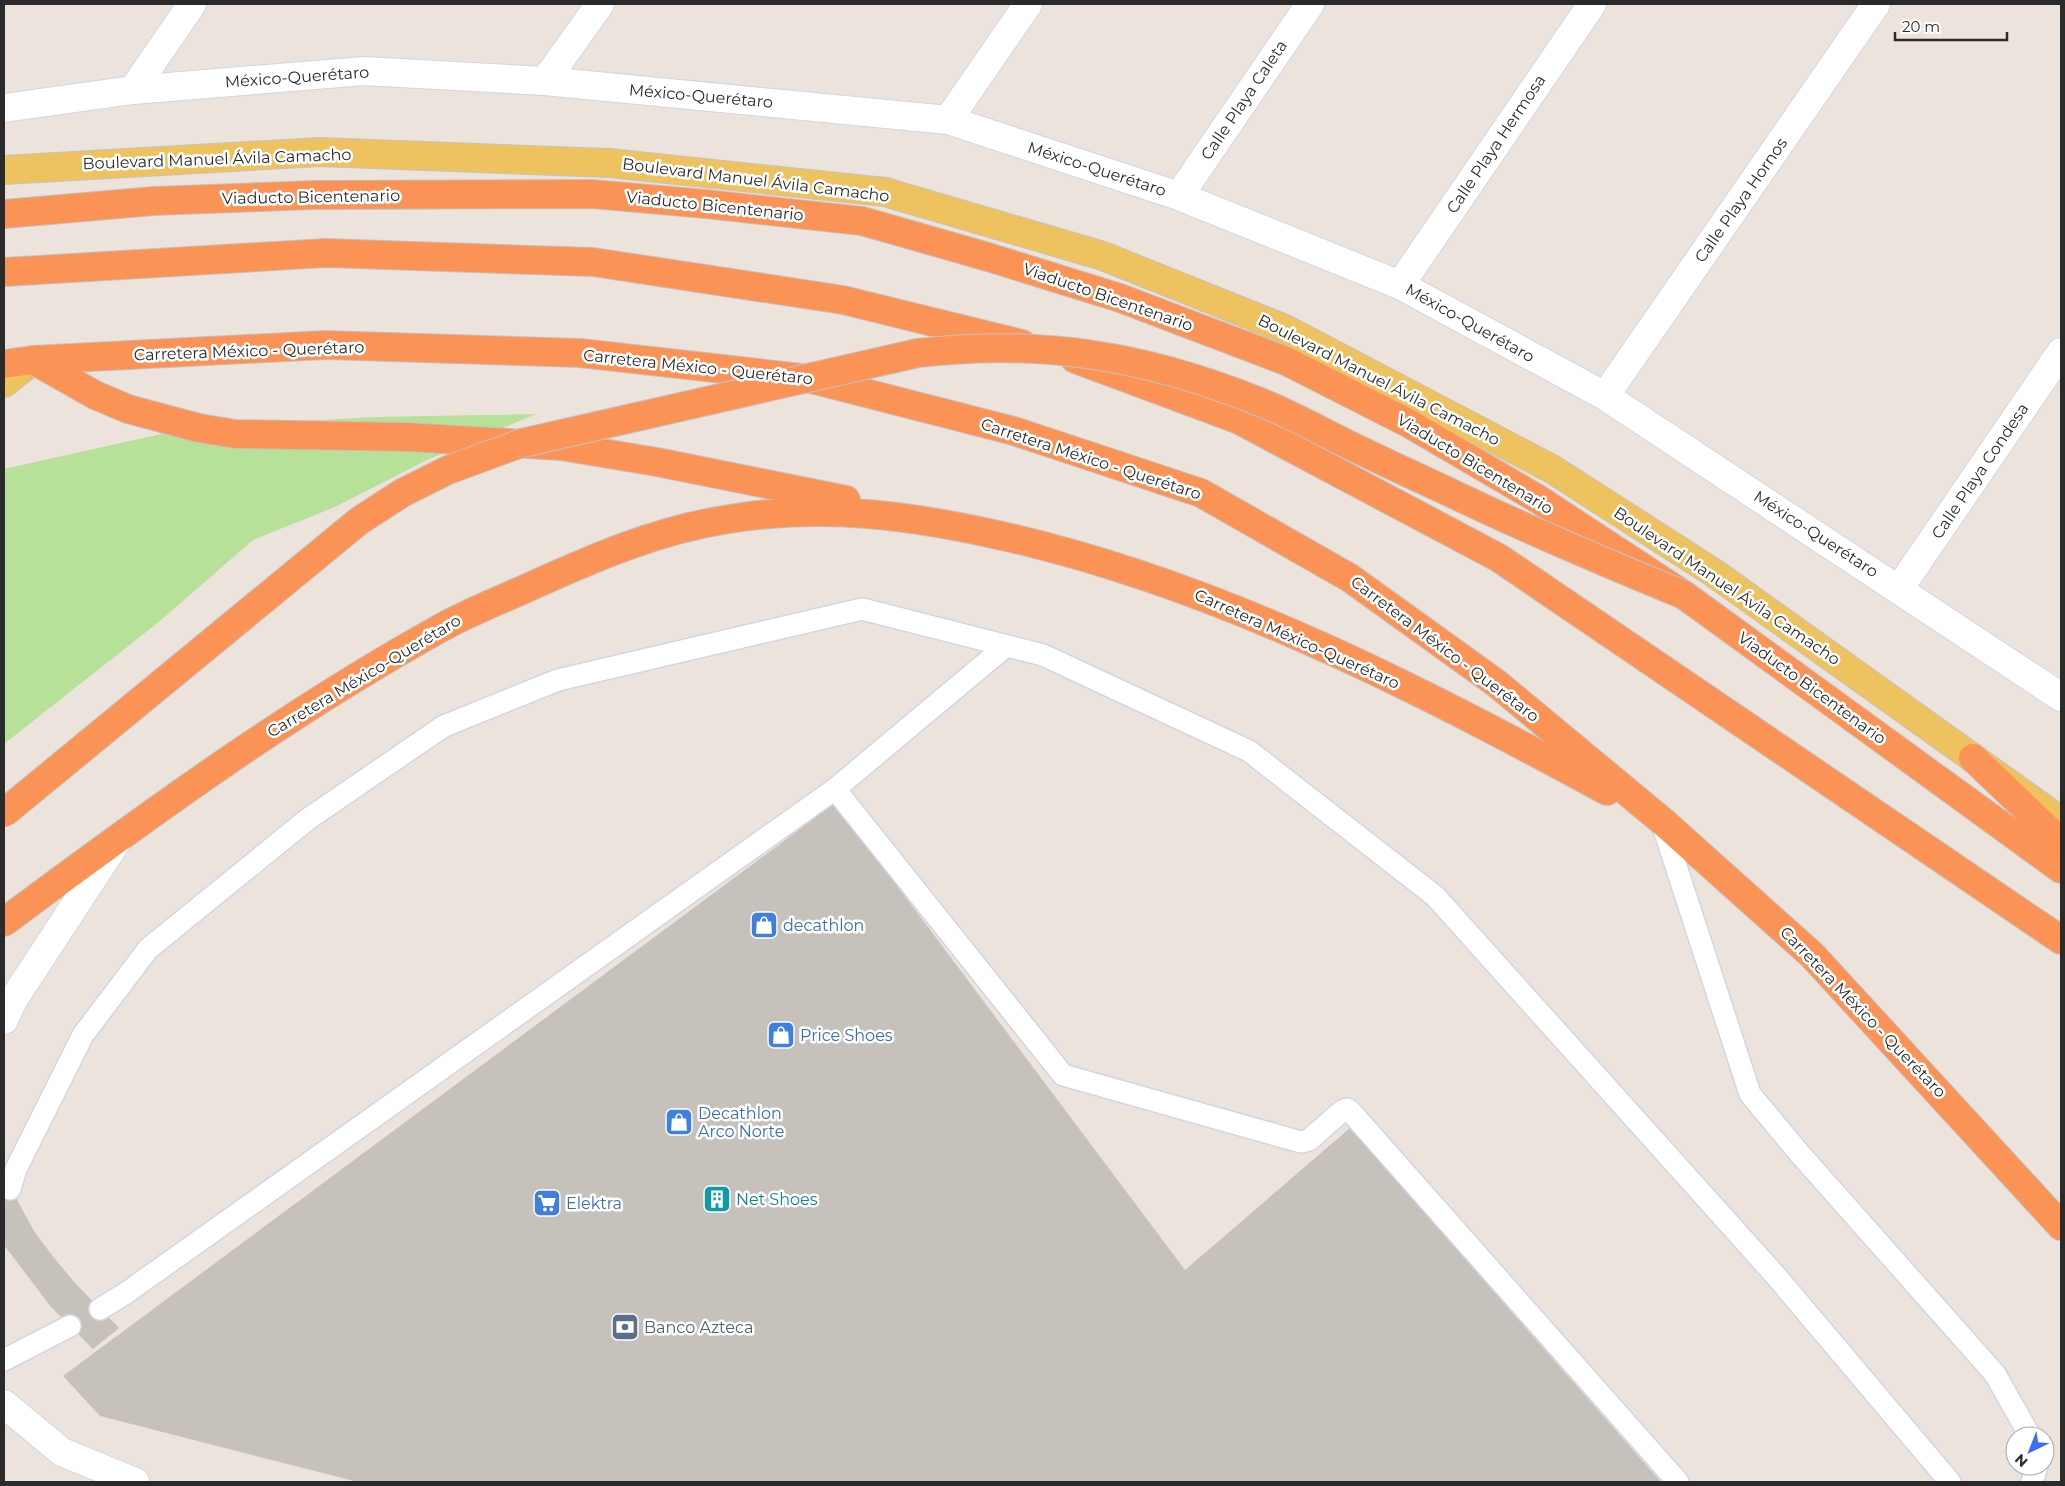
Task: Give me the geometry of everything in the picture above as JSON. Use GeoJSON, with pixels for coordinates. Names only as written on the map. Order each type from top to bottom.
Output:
{"type":"FeatureCollection","features":[{"type":"Feature","properties":{"kind":"highway","name":"Viaducto Bicentenario"},"geometry":{"type":"LineString","coordinates":[[4,214],[154,201],[315,195],[592,194],[862,221],[988,257],[1120,298],[1286,361],[1436,439],[1538,499],[1684,595],[2061,869]]}},
{"type":"Feature","properties":{"kind":"highway"},"geometry":{"type":"LineString","coordinates":[[4,272],[326,253],[593,262],[843,300],[1054,352],[1240,420],[1499,558],[2061,940]]}},
{"type":"Feature","properties":{"kind":"highway","name":"Carretera México - Querétaro"},"geometry":{"type":"LineString","coordinates":[[4,364],[33,360],[325,345],[580,353],[812,378],[1014,431],[1201,493],[1350,578],[1496,683],[1661,820],[1812,955],[2061,1226]]}},
{"type":"Feature","properties":{"kind":"highway"},"geometry":{"type":"LineString","coordinates":[[4,813],[359,521],[402,493],[440,474],[484,455],[522,443],[918,354],[956,349],[1012,347],[1067,350],[1161,368],[1207,382],[1302,420],[1482,508],[1684,595]]}},
{"type":"Feature","properties":{"kind":"highway"},"geometry":{"type":"LineString","coordinates":[[33,360],[96,395],[128,409],[199,428],[235,434],[406,437],[561,446],[805,491],[971,528]]}},
{"type":"Feature","properties":{"kind":"highway","name":"Carretera México-Querétaro"},"geometry":{"type":"LineString","coordinates":[[4,922],[120,836],[274,728],[442,627],[614,549],[669,531],[727,519],[778,512],[830,511],[881,514],[971,528],[1095,560],[1147,576],[1232,607],[1432,700],[1548,758],[1661,820]]}},
{"type":"Feature","properties":{"kind":"highway"},"geometry":{"type":"LineString","coordinates":[[1973,758],[2061,842]]}},
{"type":"Feature","properties":{"kind":"main road","name":"Boulevard Manuel Ávila Camacho"},"geometry":{"type":"LineString","coordinates":[[4,170],[320,152],[609,163],[885,192],[1103,256],[1285,329],[1552,469],[1714,574],[2061,821]]}},
{"type":"Feature","properties":{"kind":"main road"},"geometry":{"type":"LineString","coordinates":[[4,383],[33,360]]}},
{"type":"Feature","properties":{"kind":"street"},"geometry":{"type":"LineString","coordinates":[[133,90],[192,4]]}},
{"type":"Feature","properties":{"kind":"street"},"geometry":{"type":"LineString","coordinates":[[546,81],[600,4]]}},
{"type":"Feature","properties":{"kind":"street"},"geometry":{"type":"LineString","coordinates":[[948,120],[1028,4]]}},
{"type":"Feature","properties":{"kind":"street","name":"Calle Playa Caleta"},"geometry":{"type":"LineString","coordinates":[[1179,196],[1310,4]]}},
{"type":"Feature","properties":{"kind":"street","name":"Calle Playa Hermosa"},"geometry":{"type":"LineString","coordinates":[[1400,285],[1592,4]]}},
{"type":"Feature","properties":{"kind":"street","name":"Calle Playa Hornos"},"geometry":{"type":"LineString","coordinates":[[1605,396],[1876,4]]}},
{"type":"Feature","properties":{"kind":"street","name":"México-Querétaro"},"geometry":{"type":"LineString","coordinates":[[4,108],[133,90],[364,71],[546,81],[948,120],[1179,196],[1400,285],[1605,396],[2061,697]]}},
{"type":"Feature","properties":{"kind":"street","name":"Calle Playa Condesa"},"geometry":{"type":"LineString","coordinates":[[1899,589],[2061,352]]}},
{"type":"Feature","properties":{"kind":"street"},"geometry":{"type":"LineString","coordinates":[[4,1020],[13,1000],[120,836]]}},
{"type":"Feature","properties":{"kind":"street"},"geometry":{"type":"LineString","coordinates":[[4,1404],[62,1452],[135,1482]]}},
{"type":"Feature","properties":{"kind":"lane"},"geometry":{"type":"LineString","coordinates":[[10,1189],[16,1169],[83,1035],[148,949],[308,819],[444,726],[558,680],[862,609],[1042,655],[1249,751],[1435,896],[1776,1276],[1950,1482]]}},
{"type":"Feature","properties":{"kind":"lane"},"geometry":{"type":"LineString","coordinates":[[100,1309],[126,1293],[835,789],[1006,646]]}},
{"type":"Feature","properties":{"kind":"lane"},"geometry":{"type":"LineString","coordinates":[[835,789],[1063,1075],[1301,1142],[1309,1140],[1342,1111],[1347,1109],[1351,1112],[1678,1482]]}},
{"type":"Feature","properties":{"kind":"lane"},"geometry":{"type":"LineString","coordinates":[[1661,820],[1750,1094],[1800,1154],[1995,1374],[2024,1426]]}},
{"type":"Feature","properties":{"kind":"lane"},"geometry":{"type":"LineString","coordinates":[[4,1360],[70,1326]]}},
{"type":"Feature","properties":{"kind":"green space"},"geometry":{"type":"Polygon","coordinates":[[[536,414],[427,460],[335,507],[253,540],[160,621],[4,744],[4,469],[188,428],[374,417],[536,414]]]}},
{"type":"Feature","properties":{"kind":"building","name":"Net Shoes"},"geometry":{"type":"Polygon","coordinates":[[[835,803],[1185,1270],[1350,1128],[1661,1482],[358,1482],[100,1416],[63,1376],[835,803]]]}},
{"type":"Feature","properties":{"kind":"building"},"geometry":{"type":"Polygon","coordinates":[[[4,1176],[34,1231],[54,1258],[76,1284],[119,1328],[93,1349],[51,1307],[4,1245],[4,1176]]]}},
{"type":"Feature","properties":{"kind":"place","name":"decathlon"},"geometry":{"type":"Point","coordinates":[764,925]}},
{"type":"Feature","properties":{"kind":"place","name":"Price Shoes"},"geometry":{"type":"Point","coordinates":[781,1035]}},
{"type":"Feature","properties":{"kind":"place","name":"Decathlon Arco Norte"},"geometry":{"type":"Point","coordinates":[679,1122]}},
{"type":"Feature","properties":{"kind":"place","name":"Net Shoes"},"geometry":{"type":"Point","coordinates":[717,1199]}},
{"type":"Feature","properties":{"kind":"place","name":"Elektra"},"geometry":{"type":"Point","coordinates":[547,1203]}},
{"type":"Feature","properties":{"kind":"place","name":"Banco Azteca"},"geometry":{"type":"Point","coordinates":[625,1327]}}]}
